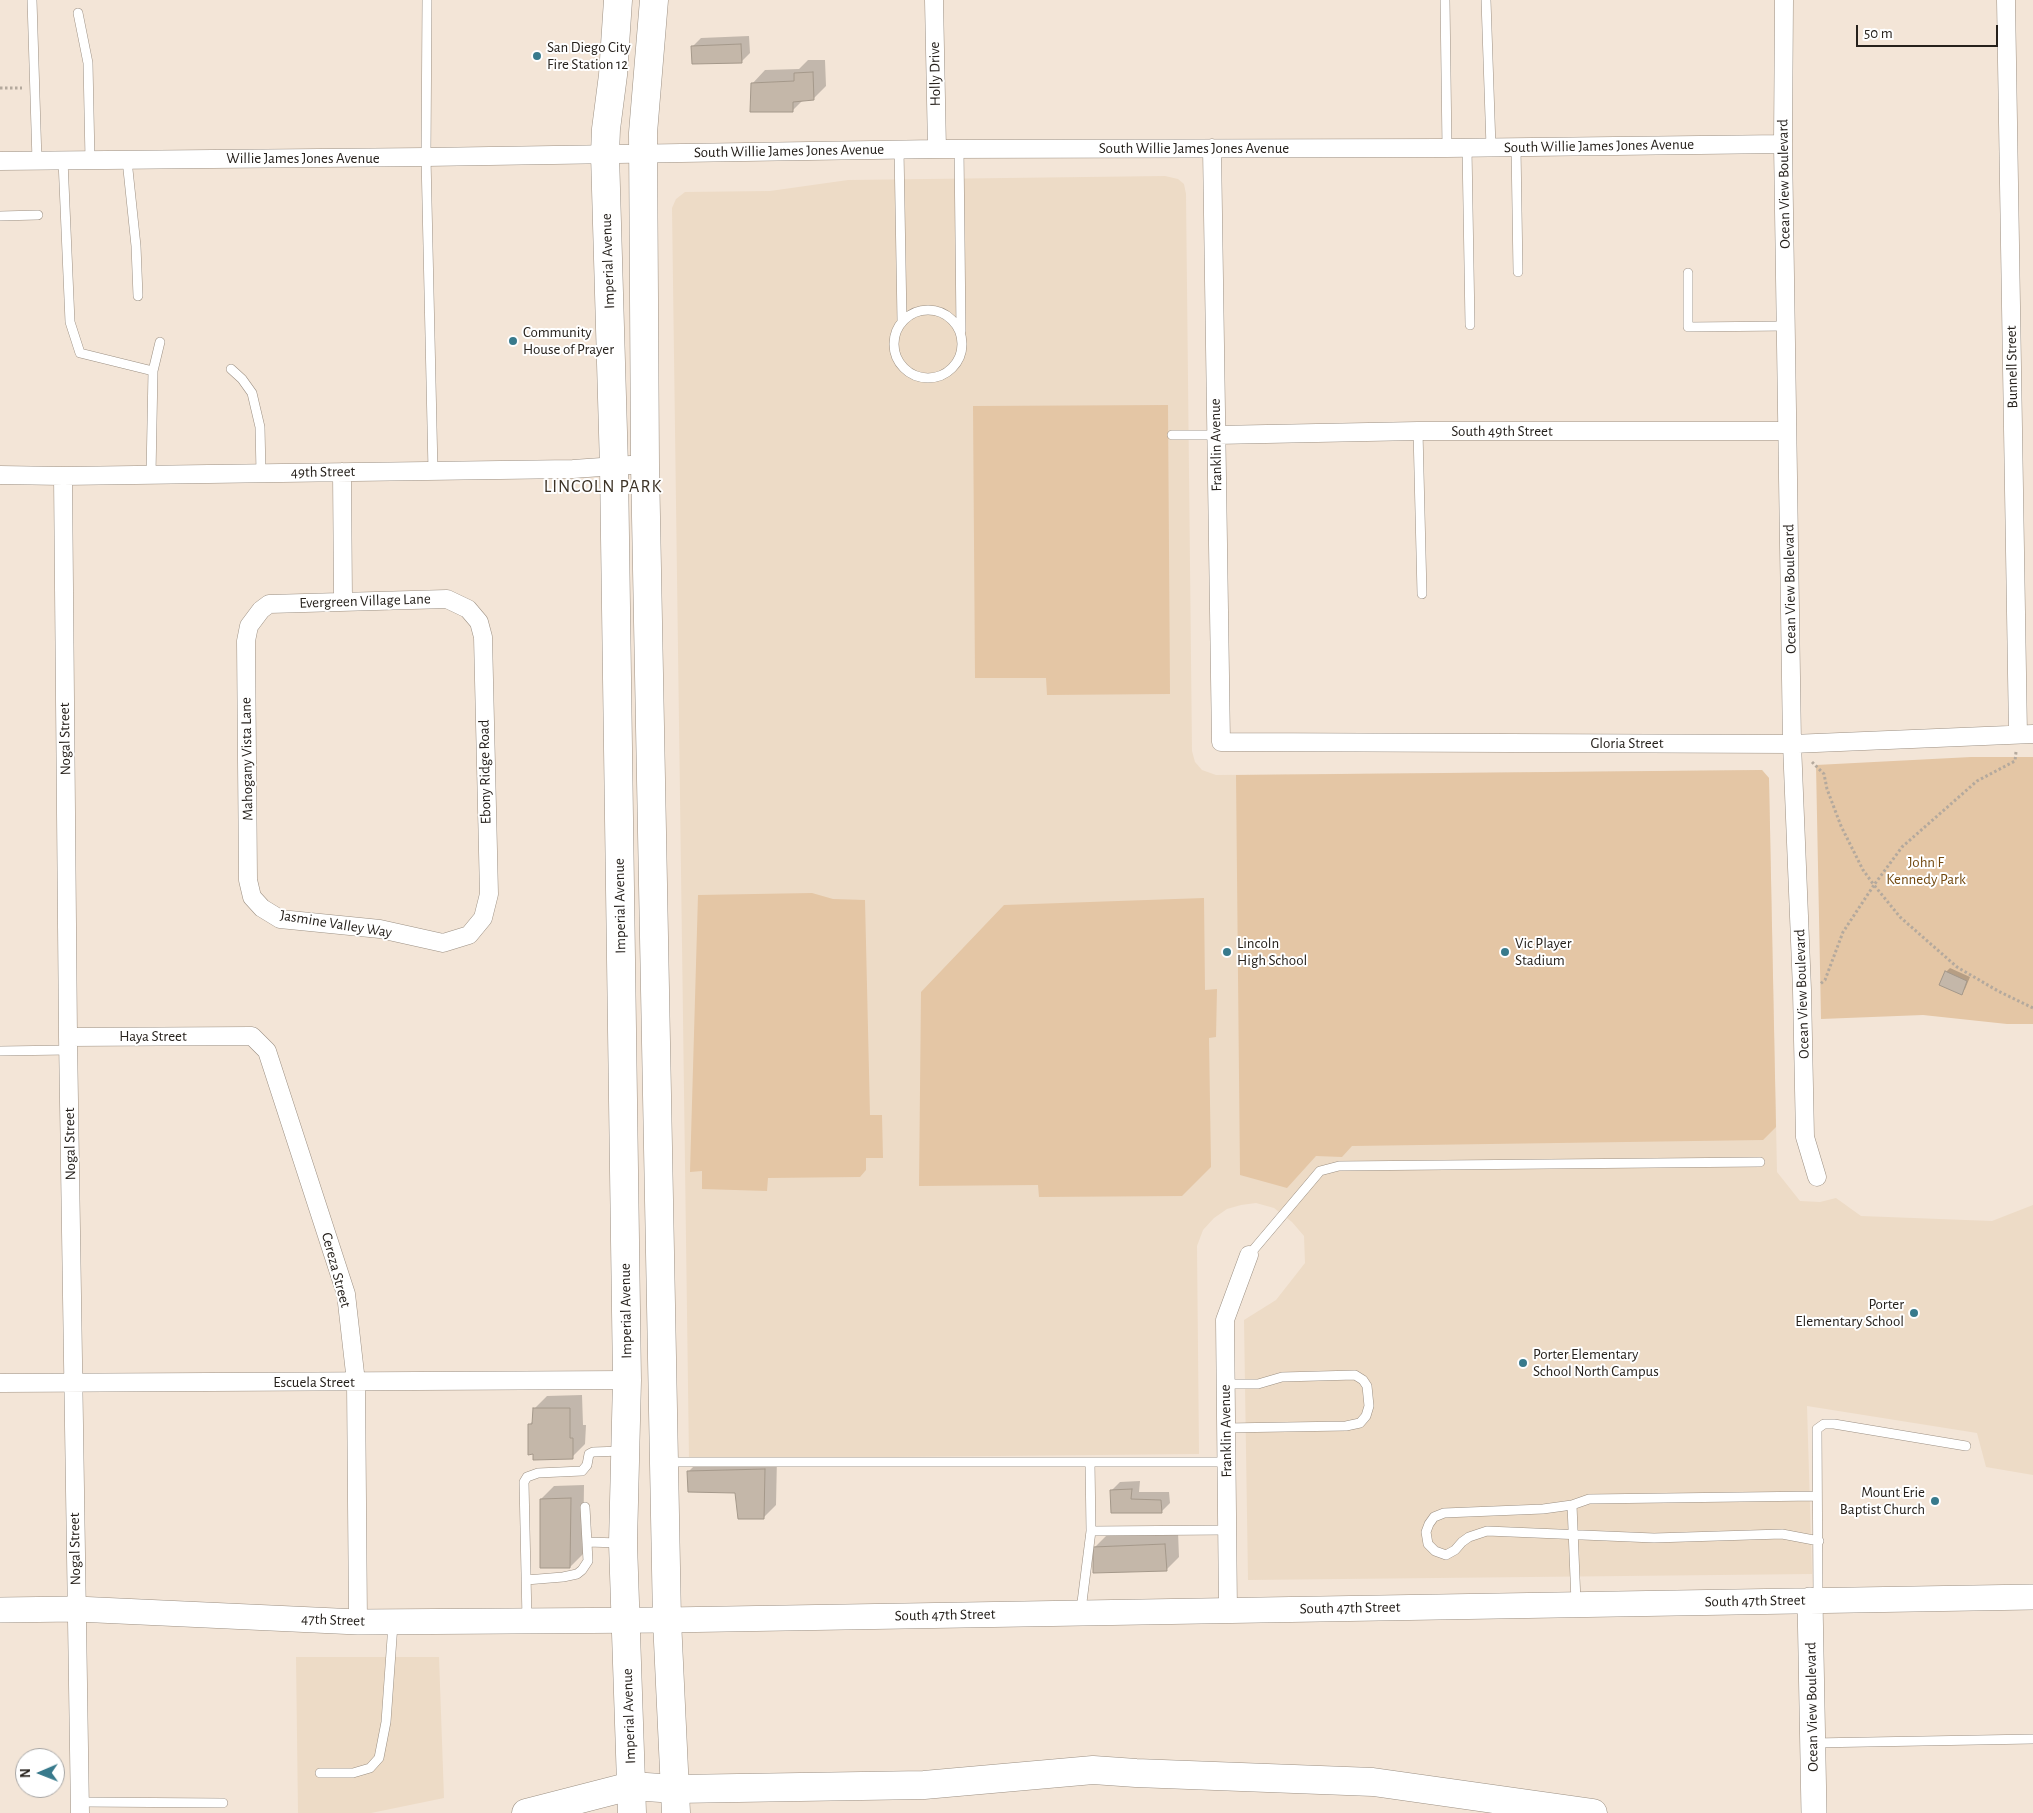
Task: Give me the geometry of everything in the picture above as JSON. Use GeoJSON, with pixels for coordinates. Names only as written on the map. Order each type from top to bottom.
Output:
{"type":"FeatureCollection","features":[{"type":"Feature","properties":{"kind":"main road","name":"Imperial Avenue"},"geometry":{"type":"LineString","coordinates":[[618,0],[605,154],[614,466],[627,1380],[627,1451],[623,1543],[632,1813]]}},
{"type":"Feature","properties":{"kind":"main road"},"geometry":{"type":"LineString","coordinates":[[654,0],[643,133],[645,464],[667,1620],[676,1801]]}},
{"type":"Feature","properties":{"kind":"main road","name":"South 47th Street"},"geometry":{"type":"LineString","coordinates":[[667,1620],[2033,1597]]}},
{"type":"Feature","properties":{"kind":"main road","name":"Ocean View Boulevard"},"geometry":{"type":"LineString","coordinates":[[1814,1600],[1814,1813]]}},
{"type":"Feature","properties":{"kind":"main road","name":"47th Street"},"geometry":{"type":"LineString","coordinates":[[0,1610],[76,1609],[358,1622],[667,1620]]}},
{"type":"Feature","properties":{"kind":"main road"},"geometry":{"type":"LineString","coordinates":[[526,1813],[631,1786],[676,1801],[924,1785],[1092,1770],[1373,1782],[1593,1813]]}},
{"type":"Feature","properties":{"kind":"street","name":"Holly Drive"},"geometry":{"type":"LineString","coordinates":[[934,0],[936,148]]}},
{"type":"Feature","properties":{"kind":"street","name":"Ocean View Boulevard"},"geometry":{"type":"LineString","coordinates":[[1784,0],[1783,144],[1792,744],[1802,990],[1805,1137],[1817,1177]]}},
{"type":"Feature","properties":{"kind":"street","name":"Bunnell Street"},"geometry":{"type":"LineString","coordinates":[[2006,0],[2025,734]]}},
{"type":"Feature","properties":{"kind":"street","name":"South Willie James Jones Avenue"},"geometry":{"type":"LineString","coordinates":[[605,154],[936,148],[1467,148],[1783,144]]}},
{"type":"Feature","properties":{"kind":"street","name":"Franklin Avenue"},"geometry":{"type":"LineString","coordinates":[[1212,148],[1221,742]]}},
{"type":"Feature","properties":{"kind":"street","name":"Willie James Jones Avenue"},"geometry":{"type":"LineString","coordinates":[[0,161],[426,158],[605,154]]}},
{"type":"Feature","properties":{"kind":"street","name":"South 49th Street"},"geometry":{"type":"LineString","coordinates":[[1216,435],[1418,431],[1788,431]]}},
{"type":"Feature","properties":{"kind":"street","name":"49th Street"},"geometry":{"type":"LineString","coordinates":[[0,475],[63,476],[573,469],[645,464]]}},
{"type":"Feature","properties":{"kind":"street"},"geometry":{"type":"LineString","coordinates":[[342,472],[343,601]]}},
{"type":"Feature","properties":{"kind":"street","name":"Nogal Street"},"geometry":{"type":"LineString","coordinates":[[63,476],[68,1043],[80,1807]]}},
{"type":"Feature","properties":{"kind":"street","name":"Evergreen Village Lane"},"geometry":{"type":"LineString","coordinates":[[261,610],[269,604],[447,599],[468,608]]}},
{"type":"Feature","properties":{"kind":"street","name":"Ebony Ridge Road"},"geometry":{"type":"LineString","coordinates":[[468,608],[479,622],[483,637],[489,894],[483,918],[469,935]]}},
{"type":"Feature","properties":{"kind":"street","name":"Mahogany Vista Lane"},"geometry":{"type":"LineString","coordinates":[[261,610],[249,626],[246,641],[248,880],[252,897],[262,908]]}},
{"type":"Feature","properties":{"kind":"street","name":"Gloria Street"},"geometry":{"type":"LineString","coordinates":[[1221,742],[1792,744],[2025,734]]}},
{"type":"Feature","properties":{"kind":"street","name":"Jasmine Valley Way"},"geometry":{"type":"LineString","coordinates":[[262,908],[280,918],[380,928],[444,943],[469,935]]}},
{"type":"Feature","properties":{"kind":"street","name":"Haya Street"},"geometry":{"type":"LineString","coordinates":[[68,1043],[238,1036]]}},
{"type":"Feature","properties":{"kind":"street","name":"Cereza Street"},"geometry":{"type":"LineString","coordinates":[[238,1036],[252,1036],[267,1050],[346,1294],[356,1382],[358,1622]]}},
{"type":"Feature","properties":{"kind":"street","name":"Franklin Avenue"},"geometry":{"type":"LineString","coordinates":[[1228,1611],[1225,1320],[1248,1255]]}},
{"type":"Feature","properties":{"kind":"street","name":"Escuela Street"},"geometry":{"type":"LineString","coordinates":[[0,1383],[627,1380]]}},
{"type":"Feature","properties":{"kind":"lane"},"geometry":{"type":"LineString","coordinates":[[32,0],[37,161]]}},
{"type":"Feature","properties":{"kind":"lane"},"geometry":{"type":"LineString","coordinates":[[427,0],[426,158],[433,471]]}},
{"type":"Feature","properties":{"kind":"lane"},"geometry":{"type":"LineString","coordinates":[[1445,0],[1447,148]]}},
{"type":"Feature","properties":{"kind":"lane"},"geometry":{"type":"LineString","coordinates":[[1486,0],[1491,147]]}},
{"type":"Feature","properties":{"kind":"lane"},"geometry":{"type":"LineString","coordinates":[[78,13],[88,63],[90,160]]}},
{"type":"Feature","properties":{"kind":"lane"},"geometry":{"type":"LineString","coordinates":[[1516,147],[1518,272]]}},
{"type":"Feature","properties":{"kind":"lane"},"geometry":{"type":"LineString","coordinates":[[959,148],[960,332],[963,343],[961,355],[947,373],[927,378],[916,376],[907,371],[895,353],[894,342],[896,332],[902,322],[911,314],[923,310],[934,310],[945,314],[954,322],[960,332]]}},
{"type":"Feature","properties":{"kind":"lane"},"geometry":{"type":"LineString","coordinates":[[1467,148],[1470,325]]}},
{"type":"Feature","properties":{"kind":"lane"},"geometry":{"type":"LineString","coordinates":[[899,149],[902,322]]}},
{"type":"Feature","properties":{"kind":"lane"},"geometry":{"type":"LineString","coordinates":[[63,160],[66,276],[70,322],[80,353],[153,371]]}},
{"type":"Feature","properties":{"kind":"lane"},"geometry":{"type":"LineString","coordinates":[[127,160],[136,246],[138,296]]}},
{"type":"Feature","properties":{"kind":"lane"},"geometry":{"type":"LineString","coordinates":[[0,216],[38,215]]}},
{"type":"Feature","properties":{"kind":"lane"},"geometry":{"type":"LineString","coordinates":[[1688,272],[1688,327],[1787,326]]}},
{"type":"Feature","properties":{"kind":"lane"},"geometry":{"type":"LineString","coordinates":[[151,474],[153,371],[160,342]]}},
{"type":"Feature","properties":{"kind":"lane"},"geometry":{"type":"LineString","coordinates":[[231,369],[252,392],[260,427],[262,473]]}},
{"type":"Feature","properties":{"kind":"lane"},"geometry":{"type":"LineString","coordinates":[[1418,431],[1422,594]]}},
{"type":"Feature","properties":{"kind":"lane"},"geometry":{"type":"LineString","coordinates":[[1172,435],[1216,435]]}},
{"type":"Feature","properties":{"kind":"lane"},"geometry":{"type":"LineString","coordinates":[[0,1051],[68,1043]]}},
{"type":"Feature","properties":{"kind":"lane"},"geometry":{"type":"LineString","coordinates":[[1248,1255],[1320,1170],[1339,1166],[1760,1162]]}},
{"type":"Feature","properties":{"kind":"lane"},"geometry":{"type":"LineString","coordinates":[[1225,1384],[1258,1384],[1282,1377],[1355,1375],[1363,1380],[1367,1386],[1368,1406],[1366,1416],[1360,1423],[1346,1426],[1226,1428]]}},
{"type":"Feature","properties":{"kind":"lane"},"geometry":{"type":"LineString","coordinates":[[1814,1600],[1819,1541],[1817,1429],[1824,1424],[1834,1424],[1966,1446]]}},
{"type":"Feature","properties":{"kind":"lane"},"geometry":{"type":"LineString","coordinates":[[527,1620],[524,1482],[527,1477],[538,1473],[582,1471],[587,1465],[589,1454],[593,1452],[627,1451]]}},
{"type":"Feature","properties":{"kind":"lane"},"geometry":{"type":"LineString","coordinates":[[664,1462],[1226,1462]]}},
{"type":"Feature","properties":{"kind":"lane"},"geometry":{"type":"LineString","coordinates":[[1081,1613],[1091,1531],[1090,1462]]}},
{"type":"Feature","properties":{"kind":"lane"},"geometry":{"type":"LineString","coordinates":[[1817,1496],[1589,1500],[1572,1505],[1543,1509],[1444,1513],[1434,1517],[1426,1532],[1428,1544],[1435,1551],[1446,1554],[1455,1550],[1469,1537],[1487,1531],[1654,1538],[1782,1534],[1819,1541]]}},
{"type":"Feature","properties":{"kind":"lane"},"geometry":{"type":"LineString","coordinates":[[1572,1505],[1576,1604]]}},
{"type":"Feature","properties":{"kind":"lane"},"geometry":{"type":"LineString","coordinates":[[526,1580],[576,1574],[588,1561],[584,1507]]}},
{"type":"Feature","properties":{"kind":"lane"},"geometry":{"type":"LineString","coordinates":[[1091,1531],[1227,1530]]}},
{"type":"Feature","properties":{"kind":"lane"},"geometry":{"type":"LineString","coordinates":[[587,1542],[623,1543]]}},
{"type":"Feature","properties":{"kind":"lane"},"geometry":{"type":"LineString","coordinates":[[320,1773],[353,1773],[370,1768],[379,1758],[386,1722],[394,1622]]}},
{"type":"Feature","properties":{"kind":"lane"},"geometry":{"type":"LineString","coordinates":[[1813,1743],[2033,1739]]}},
{"type":"Feature","properties":{"kind":"lane"},"geometry":{"type":"LineString","coordinates":[[80,1807],[223,1803]]}},
{"type":"Feature","properties":{"kind":"path"},"geometry":{"type":"LineString","coordinates":[[0,88],[35,88]]}},
{"type":"Feature","properties":{"kind":"path"},"geometry":{"type":"LineString","coordinates":[[1802,990],[1814,989],[1825,980],[1843,932],[1902,847],[1977,781],[2015,761],[2025,734]]}},
{"type":"Feature","properties":{"kind":"path"},"geometry":{"type":"LineString","coordinates":[[1792,744],[1824,774],[1826,789],[1841,826],[1863,870],[1900,918],[1957,967],[1998,992],[2033,1008]]}},
{"type":"Feature","properties":{"kind":"shaded area","name":"Lincoln High School"},"geometry":{"type":"Polygon","coordinates":[[[1165,176],[1178,179],[1184,184],[1186,194],[1192,751],[1195,762],[1202,770],[1216,775],[1762,770],[1769,778],[1777,1172],[1800,1201],[1820,1202],[1836,1198],[1861,1216],[1992,1221],[2033,1205],[2033,1475],[1986,1467],[1977,1433],[1807,1406],[1812,1574],[1248,1580],[1244,1320],[1276,1300],[1305,1263],[1304,1236],[1292,1222],[1274,1208],[1256,1203],[1227,1209],[1214,1218],[1203,1230],[1197,1246],[1199,1454],[689,1459],[672,208],[676,199],[685,192],[770,191],[848,180],[1165,176]]]}},
{"type":"Feature","properties":{"kind":"shaded area"},"geometry":{"type":"Polygon","coordinates":[[[296,1657],[439,1657],[444,1798],[371,1813],[298,1813],[296,1657]]]}},
{"type":"Feature","properties":{"kind":"green space"},"geometry":{"type":"Polygon","coordinates":[[[1168,405],[1170,694],[1047,695],[1046,678],[975,678],[973,406],[1168,405]]]}},
{"type":"Feature","properties":{"kind":"green space","name":"John F Kennedy Park"},"geometry":{"type":"Polygon","coordinates":[[[1971,757],[2033,757],[2033,1024],[2007,1024],[1923,1015],[1821,1019],[1816,765],[1971,757]]]}},
{"type":"Feature","properties":{"kind":"green space","name":"Vic Player Stadium"},"geometry":{"type":"Polygon","coordinates":[[[1762,770],[1769,778],[1776,1127],[1763,1140],[1352,1146],[1342,1157],[1316,1156],[1287,1188],[1240,1175],[1236,775],[1762,770]]]}},
{"type":"Feature","properties":{"kind":"green space"},"geometry":{"type":"Polygon","coordinates":[[[812,893],[833,899],[865,900],[870,1115],[882,1115],[883,1158],[866,1158],[866,1170],[860,1177],[768,1178],[767,1191],[702,1189],[702,1171],[690,1172],[698,895],[812,893]]]}},
{"type":"Feature","properties":{"kind":"green space"},"geometry":{"type":"Polygon","coordinates":[[[1204,898],[1205,990],[1217,989],[1216,1037],[1209,1038],[1211,1167],[1182,1196],[1039,1197],[1038,1185],[919,1186],[921,992],[1004,905],[1204,898]]]}},
{"type":"Feature","properties":{"kind":"building"},"geometry":{"type":"Polygon","coordinates":[[[741,44],[742,63],[692,64],[691,46],[741,44]]]}},
{"type":"Feature","properties":{"kind":"building"},"geometry":{"type":"Polygon","coordinates":[[[813,72],[814,100],[793,102],[793,112],[750,112],[751,83],[794,81],[794,73],[813,72]]]}},
{"type":"Feature","properties":{"kind":"building"},"geometry":{"type":"Polygon","coordinates":[[[1945,971],[1967,981],[1962,995],[1939,985],[1945,971]]]}},
{"type":"Feature","properties":{"kind":"building"},"geometry":{"type":"Polygon","coordinates":[[[533,1408],[570,1408],[570,1438],[573,1438],[573,1459],[533,1460],[533,1454],[528,1455],[528,1424],[532,1424],[533,1408]]]}},
{"type":"Feature","properties":{"kind":"building"},"geometry":{"type":"Polygon","coordinates":[[[765,1469],[764,1519],[738,1519],[735,1493],[688,1492],[687,1471],[765,1469]]]}},
{"type":"Feature","properties":{"kind":"building"},"geometry":{"type":"Polygon","coordinates":[[[1132,1489],[1131,1499],[1161,1500],[1162,1513],[1111,1513],[1110,1490],[1132,1489]]]}},
{"type":"Feature","properties":{"kind":"building"},"geometry":{"type":"Polygon","coordinates":[[[571,1498],[570,1568],[540,1568],[540,1499],[571,1498]]]}},
{"type":"Feature","properties":{"kind":"building"},"geometry":{"type":"Polygon","coordinates":[[[1165,1544],[1167,1571],[1093,1573],[1093,1547],[1165,1544]]]}},
{"type":"Feature","properties":{"kind":"place","name":"San Diego City Fire Station 12"},"geometry":{"type":"Point","coordinates":[537,56]}},
{"type":"Feature","properties":{"kind":"place","name":"Community House of Prayer"},"geometry":{"type":"Point","coordinates":[513,341]}},
{"type":"Feature","properties":{"kind":"place","name":"Lincoln High School"},"geometry":{"type":"Point","coordinates":[1227,952]}},
{"type":"Feature","properties":{"kind":"place","name":"Vic Player Stadium"},"geometry":{"type":"Point","coordinates":[1505,952]}},
{"type":"Feature","properties":{"kind":"place","name":"Porter Elementary School"},"geometry":{"type":"Point","coordinates":[1914,1313]}},
{"type":"Feature","properties":{"kind":"place","name":"Porter Elementary School North Campus"},"geometry":{"type":"Point","coordinates":[1523,1363]}},
{"type":"Feature","properties":{"kind":"place","name":"Mount Erie Baptist Church"},"geometry":{"type":"Point","coordinates":[1935,1501]}},
{"type":"Feature","properties":{"kind":"district","name":"LINCOLN PARK"},"geometry":{"type":"Point","coordinates":[603,487]}}]}
